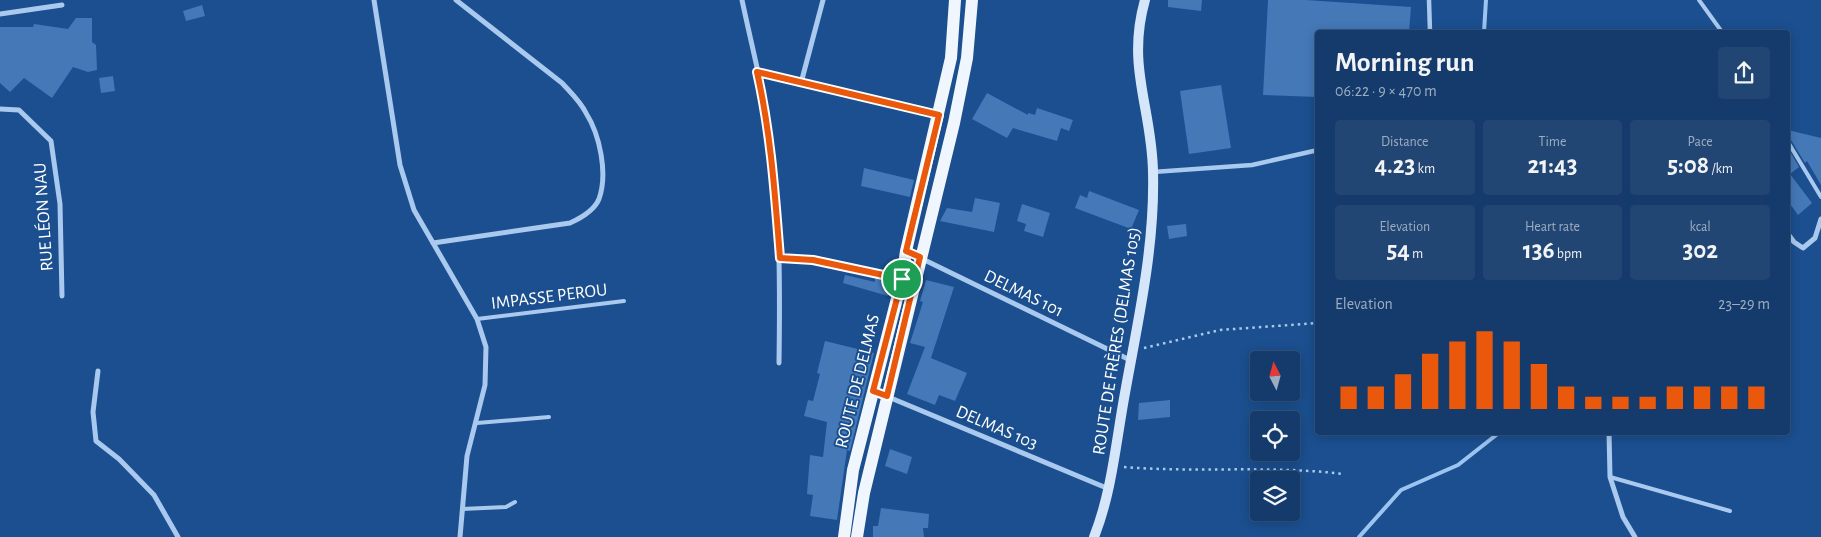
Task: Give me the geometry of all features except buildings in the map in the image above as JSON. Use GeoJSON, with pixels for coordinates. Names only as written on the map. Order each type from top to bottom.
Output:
{"type":"FeatureCollection","features":[{"type":"Feature","properties":{"kind":"main road","name":"ROUTE DE DELMAS"},"geometry":{"type":"LineString","coordinates":[[844,537],[853,470],[902,279],[906,251],[951,58],[955,0]]}},
{"type":"Feature","properties":{"kind":"main road","name":"ROUTE DE DELMAS"},"geometry":{"type":"LineString","coordinates":[[857,537],[864,493],[954,123],[965,67],[972,0]]}},
{"type":"Feature","properties":{"kind":"main road","name":"ROUTE DE FRÈRES (DELMAS 105)"},"geometry":{"type":"LineString","coordinates":[[1094,537],[1109,489],[1146,280],[1152,221],[1152,152],[1140,90],[1137,52],[1139,21],[1145,0]]}},
{"type":"Feature","properties":{"kind":"street"},"geometry":{"type":"LineString","coordinates":[[374,0],[400,165],[414,210],[477,319],[486,347],[485,385],[478,423],[467,456],[460,537]]}},
{"type":"Feature","properties":{"kind":"street"},"geometry":{"type":"LineString","coordinates":[[433,243],[570,223],[582,218],[599,200],[601,184],[599,149],[587,114],[576,98],[562,84],[456,0]]}},
{"type":"Feature","properties":{"kind":"street"},"geometry":{"type":"LineString","coordinates":[[742,0],[767,114],[773,158],[780,258],[779,363]]}},
{"type":"Feature","properties":{"kind":"street"},"geometry":{"type":"LineString","coordinates":[[801,83],[823,0]]}},
{"type":"Feature","properties":{"kind":"street"},"geometry":{"type":"LineString","coordinates":[[1429,0],[1430,30]]}},
{"type":"Feature","properties":{"kind":"street"},"geometry":{"type":"LineString","coordinates":[[0,14],[62,5]]}},
{"type":"Feature","properties":{"kind":"street"},"geometry":{"type":"LineString","coordinates":[[757,72],[939,115]]}},
{"type":"Feature","properties":{"kind":"street","name":"RUE LÉON NAU"},"geometry":{"type":"LineString","coordinates":[[0,109],[19,110],[51,141],[60,204],[62,296]]}},
{"type":"Feature","properties":{"kind":"street"},"geometry":{"type":"LineString","coordinates":[[1153,172],[1252,165],[1315,151]]}},
{"type":"Feature","properties":{"kind":"street"},"geometry":{"type":"LineString","coordinates":[[1790,237],[1803,248],[1814,238],[1821,219]]}},
{"type":"Feature","properties":{"kind":"street","name":"DELMAS 101"},"geometry":{"type":"LineString","coordinates":[[906,251],[1132,355]]}},
{"type":"Feature","properties":{"kind":"street"},"geometry":{"type":"LineString","coordinates":[[98,371],[93,412],[96,441],[119,459],[154,495],[178,537]]}},
{"type":"Feature","properties":{"kind":"street","name":"DELMAS 103"},"geometry":{"type":"LineString","coordinates":[[873,391],[1109,489]]}},
{"type":"Feature","properties":{"kind":"street"},"geometry":{"type":"LineString","coordinates":[[1609,435],[1610,477],[1623,516],[1635,537]]}},
{"type":"Feature","properties":{"kind":"lane"},"geometry":{"type":"LineString","coordinates":[[1699,0],[1721,30]]}},
{"type":"Feature","properties":{"kind":"lane"},"geometry":{"type":"LineString","coordinates":[[1790,145],[1821,197]]}},
{"type":"Feature","properties":{"kind":"lane","name":"IMPASSE PEROU"},"geometry":{"type":"LineString","coordinates":[[477,319],[624,301]]}},
{"type":"Feature","properties":{"kind":"lane"},"geometry":{"type":"LineString","coordinates":[[478,423],[548,417]]}},
{"type":"Feature","properties":{"kind":"lane"},"geometry":{"type":"LineString","coordinates":[[1610,477],[1730,511]]}},
{"type":"Feature","properties":{"kind":"lane"},"geometry":{"type":"LineString","coordinates":[[462,509],[506,507],[515,502]]}},
{"type":"Feature","properties":{"kind":"path"},"geometry":{"type":"LineString","coordinates":[[780,258],[813,260],[902,279]]}},
{"type":"Feature","properties":{"kind":"path"},"geometry":{"type":"LineString","coordinates":[[1132,355],[1220,330],[1302,326],[1315,324]]}},
{"type":"Feature","properties":{"kind":"path"},"geometry":{"type":"LineString","coordinates":[[1112,466],[1219,471],[1308,470],[1343,474]]}},
{"type":"Feature","properties":{"kind":"waterway"},"geometry":{"type":"LineString","coordinates":[[1484,30],[1486,0]]}},
{"type":"Feature","properties":{"kind":"waterway"},"geometry":{"type":"LineString","coordinates":[[1359,537],[1401,490],[1458,465],[1496,435]]}},
{"type":"Feature","properties":{"kind":"route"},"geometry":{"type":"LineString","coordinates":[[757,72],[939,115],[906,251],[920,257],[887,396],[873,391],[902,279],[813,260],[780,258],[773,158],[767,114],[757,72]]}}]}
